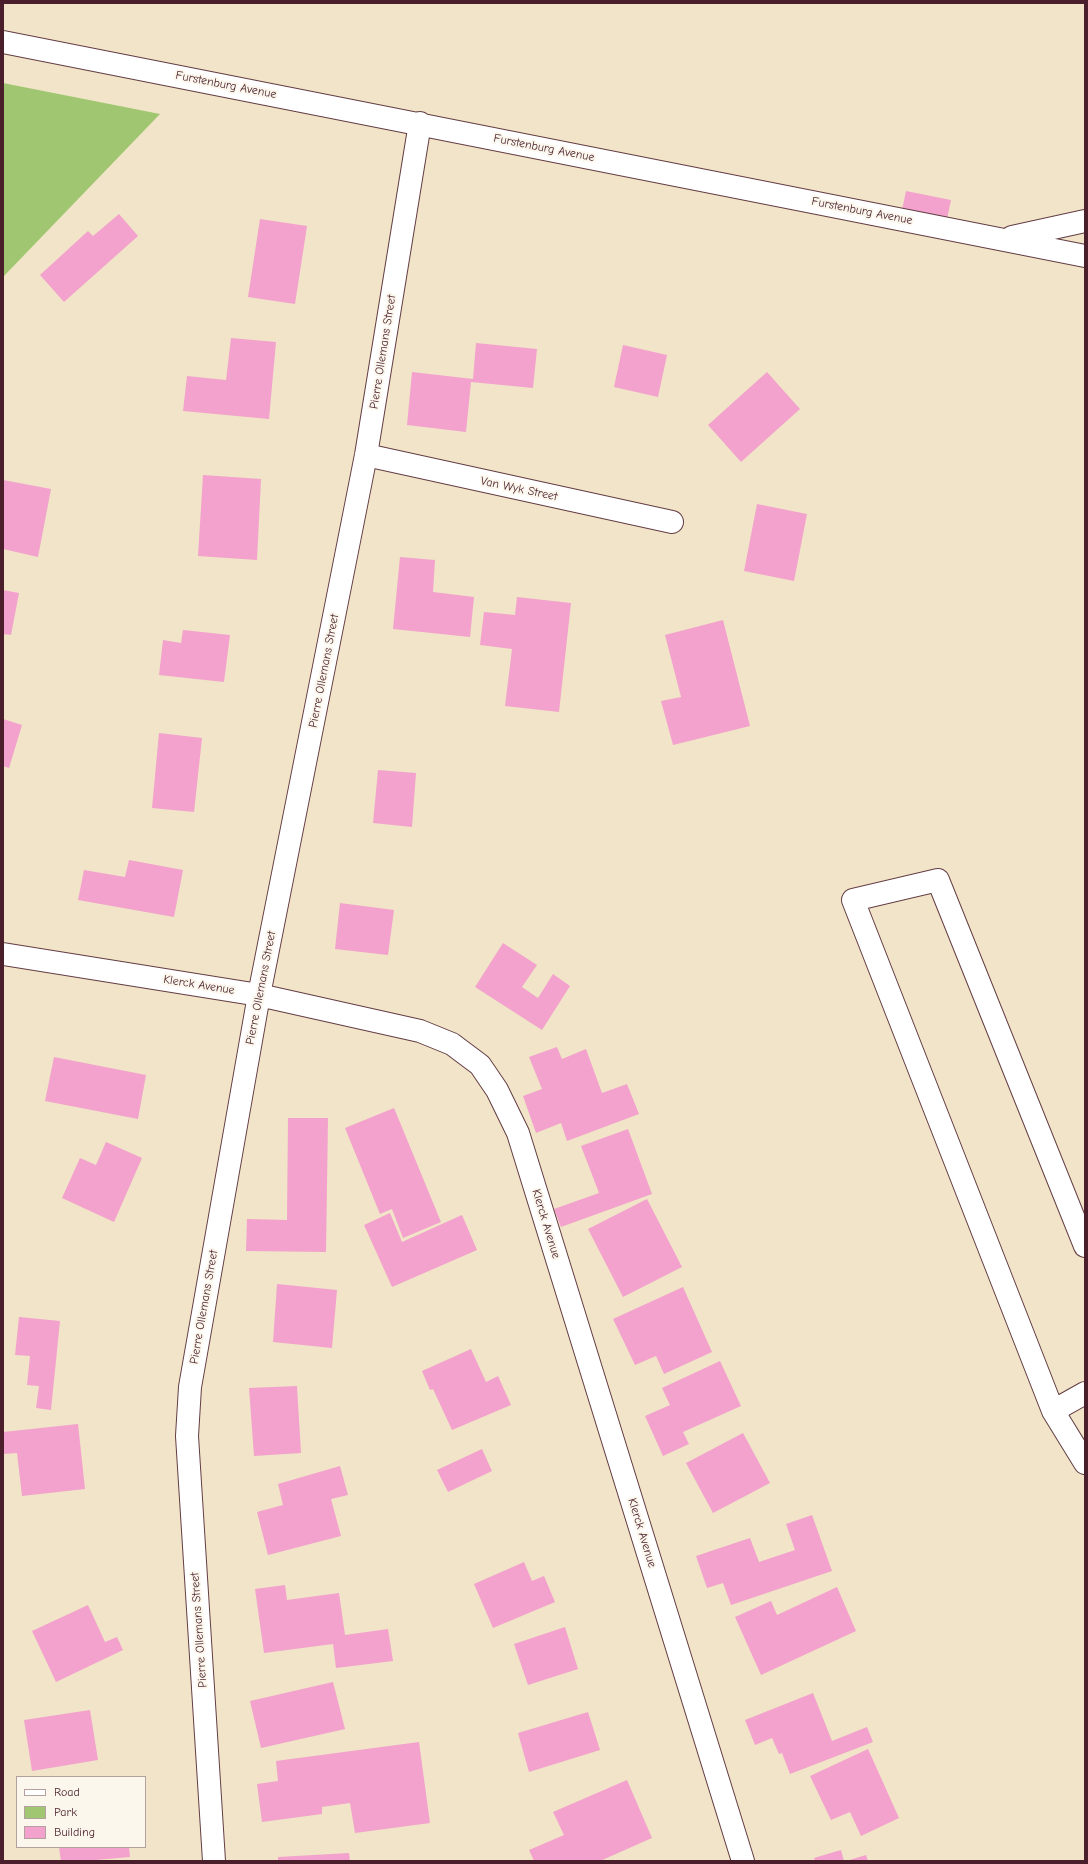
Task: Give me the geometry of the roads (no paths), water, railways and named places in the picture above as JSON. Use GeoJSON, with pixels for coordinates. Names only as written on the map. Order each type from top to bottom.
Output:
{"type":"FeatureCollection","features":[{"type":"Feature","properties":{"kind":"street","name":"Furstenburg Avenue"},"geometry":{"type":"LineString","coordinates":[[3,42],[420,123],[1085,256]]}},
{"type":"Feature","properties":{"kind":"street","name":"Pierre Ollemans Street"},"geometry":{"type":"LineString","coordinates":[[214,1861],[187,1436],[190,1387],[259,995],[366,456],[420,123]]}},
{"type":"Feature","properties":{"kind":"street"},"geometry":{"type":"LineString","coordinates":[[1004,239],[1085,221]]}},
{"type":"Feature","properties":{"kind":"street","name":"Van Wyk Street"},"geometry":{"type":"LineString","coordinates":[[366,456],[672,522]]}},
{"type":"Feature","properties":{"kind":"street"},"geometry":{"type":"LineString","coordinates":[[1085,1246],[938,880],[853,900],[1053,1411],[1085,1463]]}},
{"type":"Feature","properties":{"kind":"street","name":"Klerck Avenue"},"geometry":{"type":"LineString","coordinates":[[3,954],[259,995],[420,1031],[452,1044],[480,1065],[497,1090],[518,1134],[743,1861]]}},
{"type":"Feature","properties":{"kind":"street"},"geometry":{"type":"LineString","coordinates":[[1053,1411],[1085,1393]]}}]}
